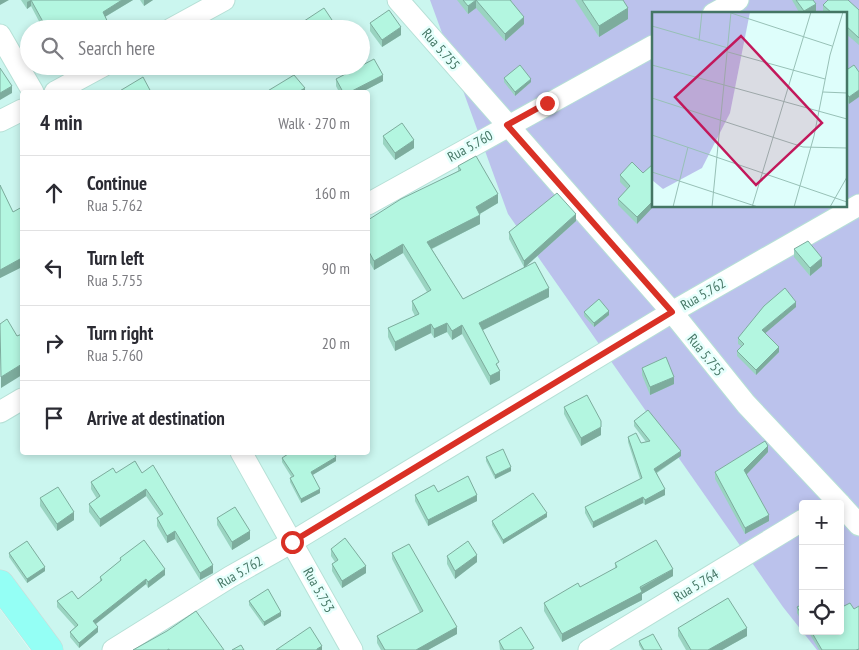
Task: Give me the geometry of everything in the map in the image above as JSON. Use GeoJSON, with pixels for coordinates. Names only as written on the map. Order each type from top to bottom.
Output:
{"type":"FeatureCollection","features":[{"type":"Feature","properties":{"kind":"main road"},"geometry":{"type":"LineString","coordinates":[[0,584],[49,650]]}},
{"type":"Feature","properties":{"kind":"street"},"geometry":{"type":"LineString","coordinates":[[188,20],[224,0]]}},
{"type":"Feature","properties":{"kind":"street","name":"Rua 5.755"},"geometry":{"type":"LineString","coordinates":[[398,0],[672,312],[746,404],[833,500]]}},
{"type":"Feature","properties":{"kind":"street"},"geometry":{"type":"LineString","coordinates":[[717,12],[738,0]]}},
{"type":"Feature","properties":{"kind":"street"},"geometry":{"type":"LineString","coordinates":[[0,35],[20,70]]}},
{"type":"Feature","properties":{"kind":"street","name":"Rua 5.760"},"geometry":{"type":"LineString","coordinates":[[370,203],[507,125],[652,47]]}},
{"type":"Feature","properties":{"kind":"street"},"geometry":{"type":"LineString","coordinates":[[23,75],[32,90]]}},
{"type":"Feature","properties":{"kind":"street"},"geometry":{"type":"LineString","coordinates":[[59,90],[86,75]]}},
{"type":"Feature","properties":{"kind":"street"},"geometry":{"type":"LineString","coordinates":[[0,121],[20,111]]}},
{"type":"Feature","properties":{"kind":"street","name":"Rua 5.762"},"geometry":{"type":"LineString","coordinates":[[113,650],[230,577],[292,542],[672,312],[859,205]]}},
{"type":"Feature","properties":{"kind":"street"},"geometry":{"type":"LineString","coordinates":[[0,412],[20,400]]}},
{"type":"Feature","properties":{"kind":"street","name":"Rua 5.753"},"geometry":{"type":"LineString","coordinates":[[243,455],[352,650]]}},
{"type":"Feature","properties":{"kind":"street","name":"Rua 5.755"},"geometry":{"type":"LineString","coordinates":[[844,510],[858,522]]}},
{"type":"Feature","properties":{"kind":"street","name":"Rua 5.764"},"geometry":{"type":"LineString","coordinates":[[589,650],[799,522]]}},
{"type":"Feature","properties":{"kind":"shaded area"},"geometry":{"type":"Polygon","coordinates":[[[0,0],[859,0],[859,650],[48,650],[0,585],[0,0]]]}},
{"type":"Feature","properties":{"kind":"shaded area"},"geometry":{"type":"Polygon","coordinates":[[[430,0],[859,0],[859,650],[817,650],[805,635],[844,635],[844,500],[799,500],[799,627],[508,214],[430,0]]]}},
{"type":"Feature","properties":{"kind":"shaded area"},"geometry":{"type":"Polygon","coordinates":[[[0,609],[30,650],[0,650],[0,609]]]}},
{"type":"Feature","properties":{"kind":"building"},"geometry":{"type":"Polygon","coordinates":[[[31,0],[122,0],[103,12],[107,20],[42,20],[31,0]]]}},
{"type":"Feature","properties":{"kind":"building"},"geometry":{"type":"Polygon","coordinates":[[[463,0],[476,0],[468,6],[463,0]]]}},
{"type":"Feature","properties":{"kind":"building"},"geometry":{"type":"Polygon","coordinates":[[[476,0],[510,0],[524,17],[505,34],[476,0]]]}},
{"type":"Feature","properties":{"kind":"building"},"geometry":{"type":"Polygon","coordinates":[[[582,0],[623,0],[628,8],[599,26],[582,0]]]}},
{"type":"Feature","properties":{"kind":"building"},"geometry":{"type":"Polygon","coordinates":[[[796,0],[813,0],[816,4],[804,11],[796,0]]]}},
{"type":"Feature","properties":{"kind":"building"},"geometry":{"type":"Polygon","coordinates":[[[828,0],[848,0],[859,10],[859,38],[846,26],[846,12],[831,12],[823,5],[828,0]]]}},
{"type":"Feature","properties":{"kind":"building"},"geometry":{"type":"Polygon","coordinates":[[[324,8],[332,20],[306,20],[324,8]]]}},
{"type":"Feature","properties":{"kind":"building"},"geometry":{"type":"Polygon","coordinates":[[[389,10],[401,27],[382,40],[370,23],[389,10]]]}},
{"type":"Feature","properties":{"kind":"building"},"geometry":{"type":"Polygon","coordinates":[[[374,59],[383,75],[354,90],[342,90],[336,79],[344,75],[370,75],[370,61],[374,59]]]}},
{"type":"Feature","properties":{"kind":"building"},"geometry":{"type":"Polygon","coordinates":[[[520,65],[531,79],[515,92],[504,78],[520,65]]]}},
{"type":"Feature","properties":{"kind":"building"},"geometry":{"type":"Polygon","coordinates":[[[854,65],[859,72],[859,90],[849,97],[846,92],[846,70],[854,65]]]}},
{"type":"Feature","properties":{"kind":"building"},"geometry":{"type":"Polygon","coordinates":[[[0,68],[12,86],[0,93],[0,68]]]}},
{"type":"Feature","properties":{"kind":"building"},"geometry":{"type":"Polygon","coordinates":[[[294,75],[305,88],[302,90],[269,90],[294,75]]]}},
{"type":"Feature","properties":{"kind":"building"},"geometry":{"type":"Polygon","coordinates":[[[143,77],[150,90],[121,90],[143,77]]]}},
{"type":"Feature","properties":{"kind":"building"},"geometry":{"type":"Polygon","coordinates":[[[402,123],[414,140],[395,153],[383,136],[402,123]]]}},
{"type":"Feature","properties":{"kind":"building"},"geometry":{"type":"Polygon","coordinates":[[[476,156],[498,194],[476,207],[480,215],[427,242],[463,299],[535,262],[549,288],[479,323],[499,362],[496,364],[500,371],[490,376],[462,325],[452,331],[447,323],[434,329],[431,324],[395,342],[388,328],[419,314],[412,301],[431,290],[403,244],[374,261],[370,254],[370,219],[401,199],[461,170],[458,166],[476,156]]]}},
{"type":"Feature","properties":{"kind":"building"},"geometry":{"type":"Polygon","coordinates":[[[632,162],[643,173],[652,165],[652,202],[637,217],[618,199],[630,186],[620,175],[632,162]]]}},
{"type":"Feature","properties":{"kind":"building"},"geometry":{"type":"Polygon","coordinates":[[[0,185],[13,212],[20,208],[20,259],[0,270],[0,185]]]}},
{"type":"Feature","properties":{"kind":"building"},"geometry":{"type":"Polygon","coordinates":[[[557,193],[576,214],[524,261],[509,232],[557,193]]]}},
{"type":"Feature","properties":{"kind":"building"},"geometry":{"type":"Polygon","coordinates":[[[808,241],[822,258],[810,268],[794,249],[808,241]]]}},
{"type":"Feature","properties":{"kind":"building"},"geometry":{"type":"Polygon","coordinates":[[[785,288],[796,302],[762,330],[779,347],[756,370],[737,351],[744,344],[738,338],[764,306],[785,288]]]}},
{"type":"Feature","properties":{"kind":"building"},"geometry":{"type":"Polygon","coordinates":[[[599,299],[609,311],[594,323],[584,312],[599,299]]]}},
{"type":"Feature","properties":{"kind":"building"},"geometry":{"type":"Polygon","coordinates":[[[7,319],[17,336],[20,335],[20,365],[1,377],[0,324],[7,319]]]}},
{"type":"Feature","properties":{"kind":"building"},"geometry":{"type":"Polygon","coordinates":[[[666,357],[674,377],[650,387],[642,368],[666,357]]]}},
{"type":"Feature","properties":{"kind":"building"},"geometry":{"type":"Polygon","coordinates":[[[587,395],[601,421],[601,427],[581,438],[564,407],[587,395]]]}},
{"type":"Feature","properties":{"kind":"building"},"geometry":{"type":"Polygon","coordinates":[[[648,410],[681,451],[654,469],[665,489],[645,500],[643,497],[593,522],[585,507],[642,478],[628,437],[636,433],[641,443],[650,441],[634,421],[648,410]]]}},
{"type":"Feature","properties":{"kind":"building"},"geometry":{"type":"Polygon","coordinates":[[[765,441],[768,446],[744,470],[769,515],[745,528],[715,472],[765,441]]]}},
{"type":"Feature","properties":{"kind":"building"},"geometry":{"type":"Polygon","coordinates":[[[503,449],[511,467],[495,475],[486,457],[503,449]]]}},
{"type":"Feature","properties":{"kind":"building"},"geometry":{"type":"Polygon","coordinates":[[[286,455],[335,455],[336,457],[311,472],[320,489],[301,499],[290,478],[294,476],[282,458],[286,455]]]}},
{"type":"Feature","properties":{"kind":"building"},"geometry":{"type":"Polygon","coordinates":[[[135,461],[142,473],[153,465],[213,565],[200,573],[175,531],[167,536],[157,518],[163,514],[146,489],[100,519],[89,504],[100,496],[91,482],[113,468],[116,473],[135,461]]]}},
{"type":"Feature","properties":{"kind":"building"},"geometry":{"type":"Polygon","coordinates":[[[468,476],[477,495],[428,520],[415,495],[434,485],[438,492],[468,476]]]}},
{"type":"Feature","properties":{"kind":"building"},"geometry":{"type":"Polygon","coordinates":[[[58,487],[74,512],[57,524],[40,498],[58,487]]]}},
{"type":"Feature","properties":{"kind":"building"},"geometry":{"type":"Polygon","coordinates":[[[533,493],[547,513],[503,540],[492,521],[533,493]]]}},
{"type":"Feature","properties":{"kind":"building"},"geometry":{"type":"Polygon","coordinates":[[[235,507],[250,531],[232,542],[217,518],[235,507]]]}},
{"type":"Feature","properties":{"kind":"building"},"geometry":{"type":"Polygon","coordinates":[[[345,538],[366,566],[342,581],[332,564],[338,560],[331,549],[345,538]]]}},
{"type":"Feature","properties":{"kind":"building"},"geometry":{"type":"Polygon","coordinates":[[[144,540],[165,569],[148,582],[146,579],[93,621],[98,627],[79,643],[70,632],[78,625],[57,601],[72,591],[78,599],[102,580],[100,577],[121,560],[120,558],[144,540]]]}},
{"type":"Feature","properties":{"kind":"building"},"geometry":{"type":"Polygon","coordinates":[[[656,540],[673,569],[640,587],[642,592],[562,634],[544,603],[578,583],[580,587],[617,567],[615,563],[656,540]]]}},
{"type":"Feature","properties":{"kind":"building"},"geometry":{"type":"Polygon","coordinates":[[[27,541],[45,567],[27,579],[9,553],[27,541]]]}},
{"type":"Feature","properties":{"kind":"building"},"geometry":{"type":"Polygon","coordinates":[[[468,541],[477,555],[455,571],[447,556],[468,541]]]}},
{"type":"Feature","properties":{"kind":"building"},"geometry":{"type":"Polygon","coordinates":[[[409,544],[457,627],[416,650],[385,650],[377,636],[423,611],[392,553],[409,544]]]}},
{"type":"Feature","properties":{"kind":"building"},"geometry":{"type":"Polygon","coordinates":[[[268,589],[281,612],[264,622],[249,601],[268,589]]]}},
{"type":"Feature","properties":{"kind":"building"},"geometry":{"type":"Polygon","coordinates":[[[728,598],[747,628],[708,650],[691,650],[678,628],[728,598]]]}},
{"type":"Feature","properties":{"kind":"building"},"geometry":{"type":"Polygon","coordinates":[[[850,603],[854,609],[859,606],[859,649],[822,650],[813,635],[844,635],[844,606],[850,603]]]}},
{"type":"Feature","properties":{"kind":"building"},"geometry":{"type":"Polygon","coordinates":[[[196,611],[224,650],[133,650],[167,631],[196,611]]]}},
{"type":"Feature","properties":{"kind":"building"},"geometry":{"type":"Polygon","coordinates":[[[310,627],[322,646],[317,650],[276,650],[310,627]]]}},
{"type":"Feature","properties":{"kind":"building"},"geometry":{"type":"Polygon","coordinates":[[[521,627],[534,648],[530,650],[504,650],[499,641],[521,627]]]}},
{"type":"Feature","properties":{"kind":"building"},"geometry":{"type":"Polygon","coordinates":[[[653,634],[662,650],[644,650],[639,641],[653,634]]]}},
{"type":"Feature","properties":{"kind":"building"},"geometry":{"type":"Polygon","coordinates":[[[241,645],[244,650],[232,650],[241,645]]]}},
{"type":"Feature","properties":{"kind":"route"},"geometry":{"type":"LineString","coordinates":[[292,542],[672,312],[507,125],[547,103]]}}]}
